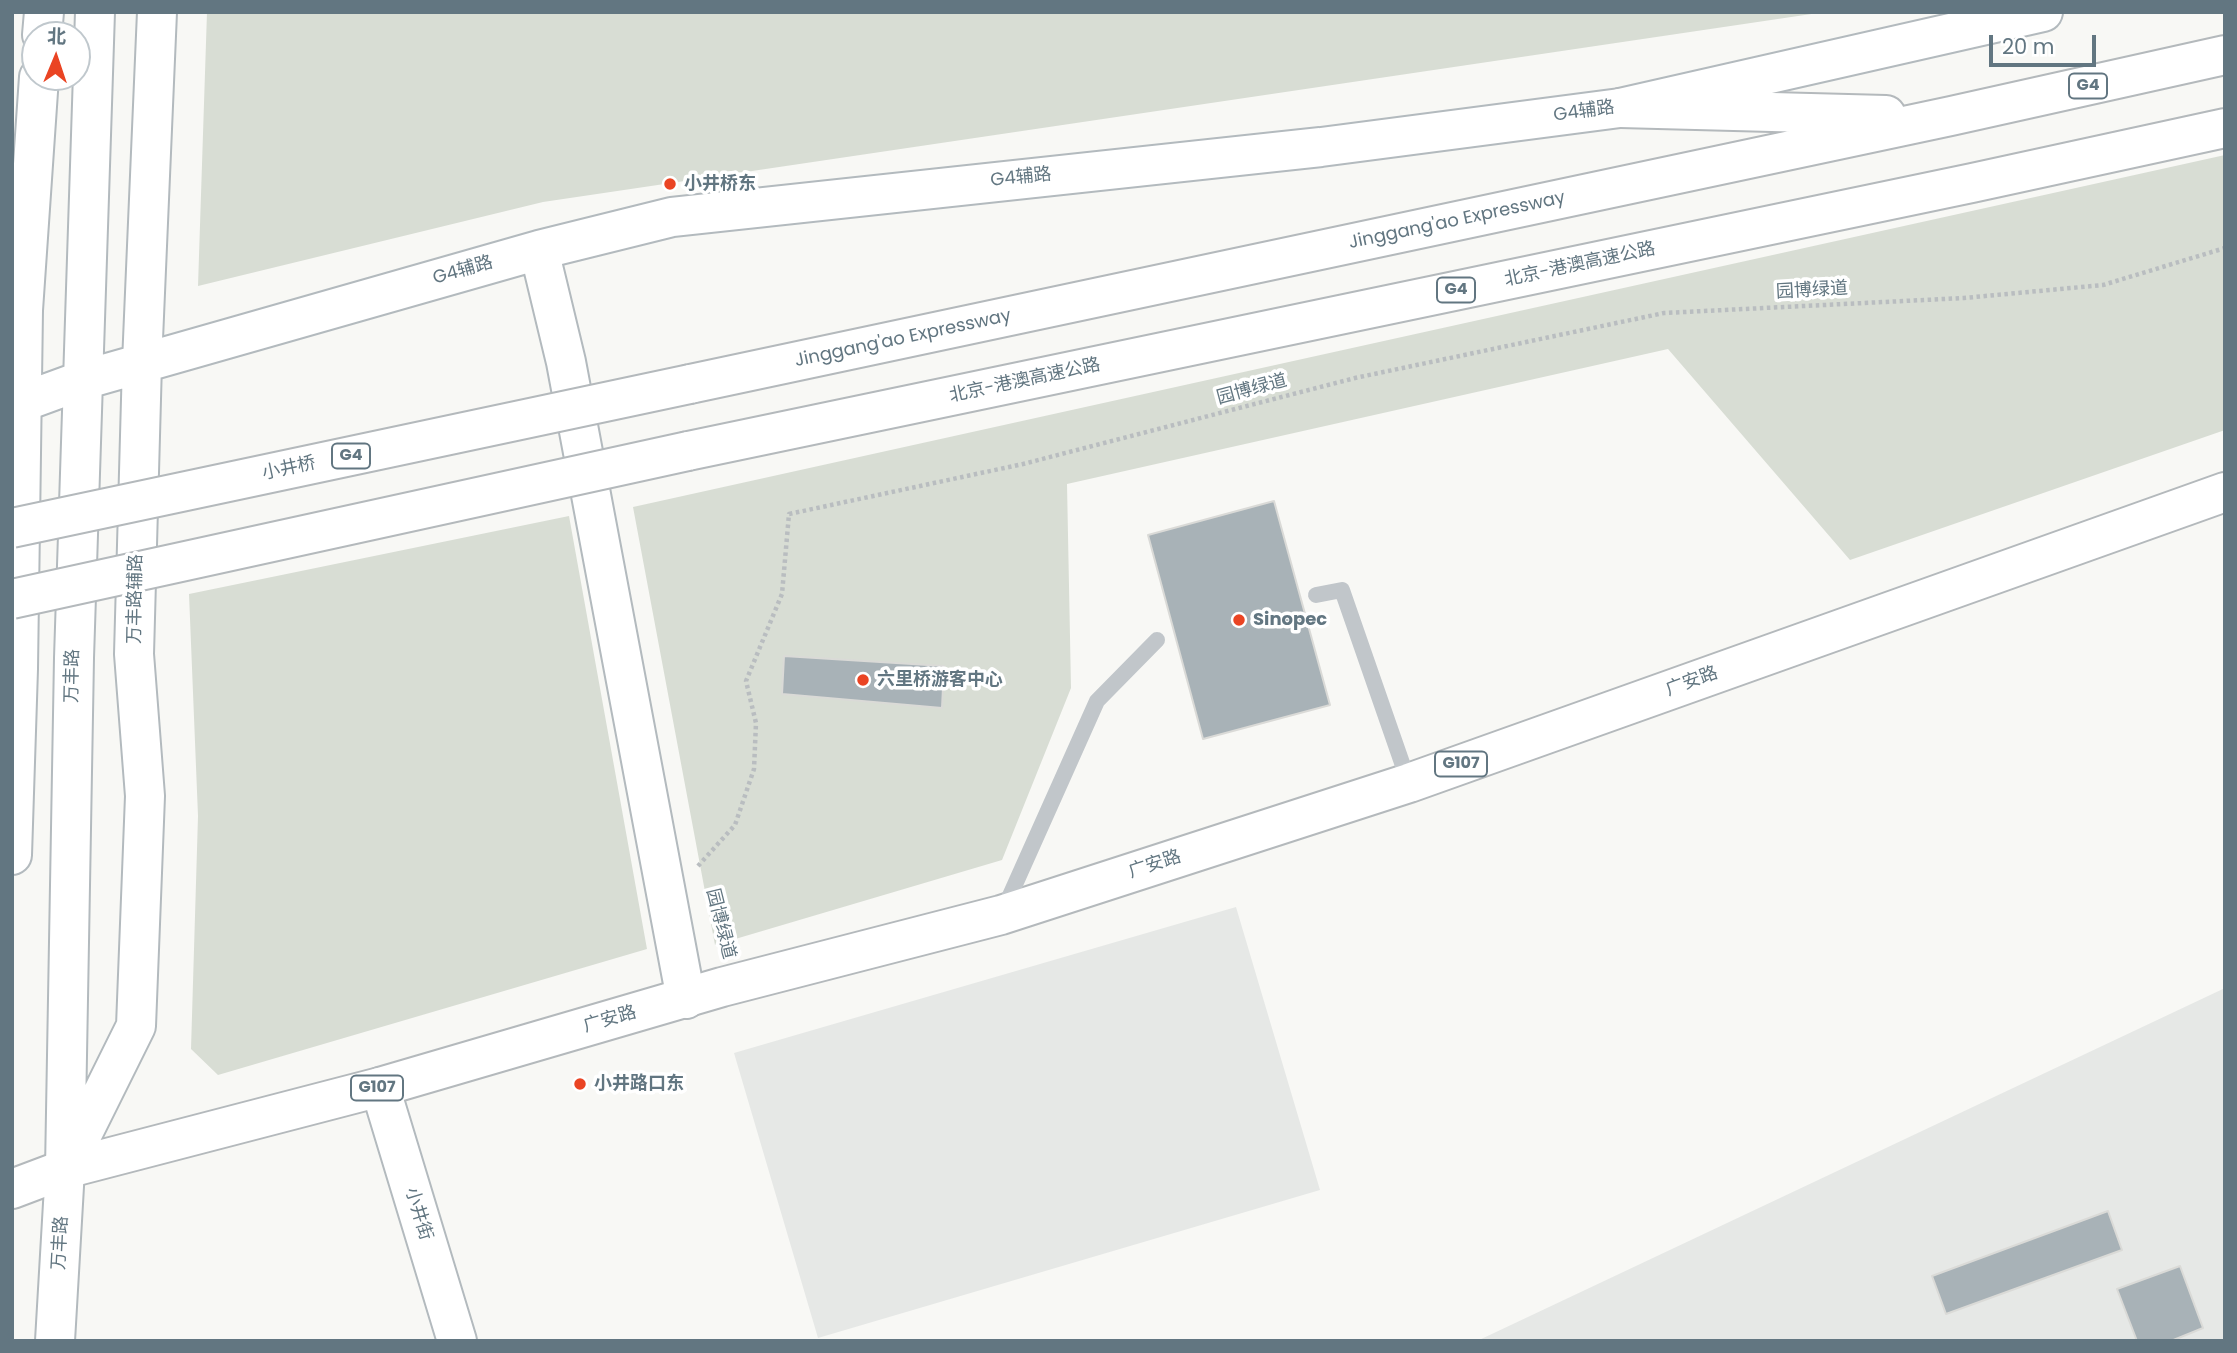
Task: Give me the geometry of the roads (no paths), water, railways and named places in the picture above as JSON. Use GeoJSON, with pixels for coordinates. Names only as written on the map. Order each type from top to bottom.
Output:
{"type":"FeatureCollection","features":[{"type":"Feature","properties":{"kind":"main road","name":"万丰路"},"geometry":{"type":"LineString","coordinates":[[55,1341],[65,1169],[74,658],[95,12]]}},
{"type":"Feature","properties":{"kind":"main road","name":"万丰路辅路"},"geometry":{"type":"LineString","coordinates":[[65,1169],[136,1026],[145,796],[134,654],[142,363],[157,12]]}},
{"type":"Feature","properties":{"kind":"main road","name":"G4辅路"},"geometry":{"type":"LineString","coordinates":[[17,404],[83,380],[142,363],[539,250],[672,217],[1321,147],[1620,108],[1953,23],[2043,12]]}},
{"type":"Feature","properties":{"kind":"main road","name":"Jinggang'ao Expressway"},"geometry":{"type":"LineString","coordinates":[[690,384],[1951,116],[2225,55]]}},
{"type":"Feature","properties":{"kind":"main road"},"geometry":{"type":"LineString","coordinates":[[12,855],[17,404],[38,91]]}},
{"type":"Feature","properties":{"kind":"main road"},"geometry":{"type":"LineString","coordinates":[[1620,108],[1951,116]]}},
{"type":"Feature","properties":{"kind":"main road","name":"北京-港澳高速公路"},"geometry":{"type":"LineString","coordinates":[[15,609],[688,451],[2225,128]]}},
{"type":"Feature","properties":{"kind":"main road"},"geometry":{"type":"LineString","coordinates":[[539,250],[566,362],[686,999]]}},
{"type":"Feature","properties":{"kind":"main road","name":"小井桥"},"geometry":{"type":"LineString","coordinates":[[12,528],[690,384]]}},
{"type":"Feature","properties":{"kind":"main road","name":"广安路"},"geometry":{"type":"LineString","coordinates":[[65,1169],[380,1087],[686,999],[1001,915],[1409,783],[2225,492]]}},
{"type":"Feature","properties":{"kind":"main road","name":"小井街"},"geometry":{"type":"LineString","coordinates":[[380,1087],[457,1341]]}},
{"type":"Feature","properties":{"kind":"main road","name":"G107"},"geometry":{"type":"LineString","coordinates":[[12,1189],[65,1169]]}},
{"type":"Feature","properties":{"kind":"lane"},"geometry":{"type":"LineString","coordinates":[[1316,595],[1342,590],[1409,783]]}},
{"type":"Feature","properties":{"kind":"lane"},"geometry":{"type":"LineString","coordinates":[[1001,915],[1097,701],[1157,640]]}},
{"type":"Feature","properties":{"kind":"place","name":"小井桥东"},"geometry":{"type":"Point","coordinates":[670,184]}},
{"type":"Feature","properties":{"kind":"place","name":"Sinopec"},"geometry":{"type":"Point","coordinates":[1239,620]}},
{"type":"Feature","properties":{"kind":"place","name":"六里桥游客中心"},"geometry":{"type":"Point","coordinates":[863,680]}},
{"type":"Feature","properties":{"kind":"place","name":"小井路口东"},"geometry":{"type":"Point","coordinates":[580,1084]}}]}
